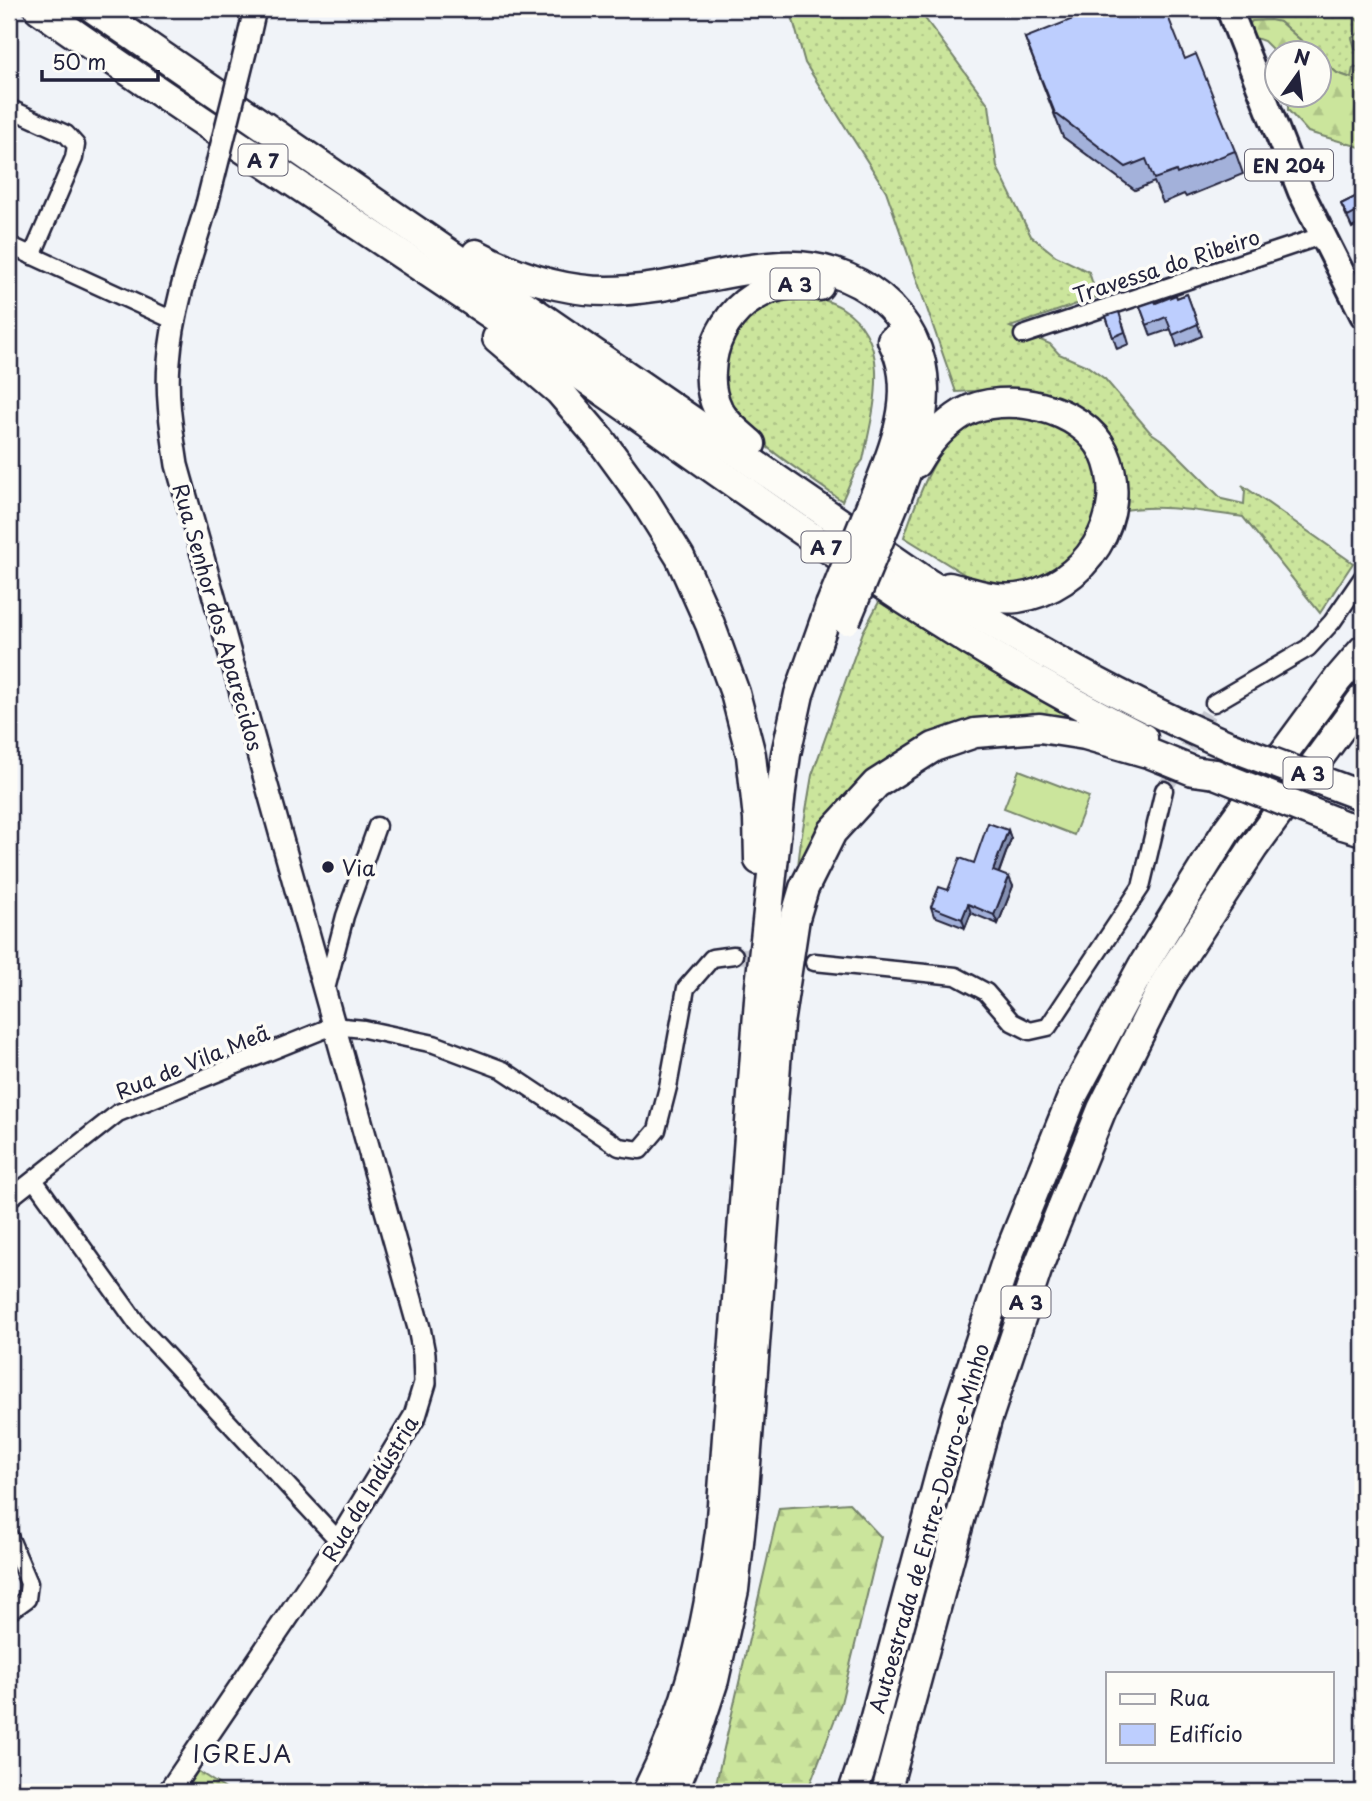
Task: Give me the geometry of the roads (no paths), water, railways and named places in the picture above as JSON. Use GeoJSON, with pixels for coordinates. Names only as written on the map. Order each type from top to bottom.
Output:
{"type":"FeatureCollection","features":[{"type":"Feature","properties":{"kind":"highway","name":"A 7"},"geometry":{"type":"LineString","coordinates":[[39,9],[456,290],[947,628],[1100,716],[1215,774],[1353,828]]}},
{"type":"Feature","properties":{"kind":"highway","name":"A 7"},"geometry":{"type":"LineString","coordinates":[[94,9],[929,584],[1090,680],[1141,706],[1232,747],[1363,796]]}},
{"type":"Feature","properties":{"kind":"highway","name":"A 7"},"geometry":{"type":"LineString","coordinates":[[405,222],[440,233],[493,263],[528,277],[566,287],[605,291],[644,289],[781,266],[825,269],[860,283],[877,294],[904,323],[916,347],[923,372],[920,423],[909,465],[888,490]]}},
{"type":"Feature","properties":{"kind":"highway","name":"A 3"},"geometry":{"type":"LineString","coordinates":[[775,479],[774,464],[727,423],[717,407],[712,392],[711,363],[724,325],[744,303],[771,289],[801,284],[832,290],[860,304],[873,314],[894,342],[903,373],[904,403],[888,490]]}},
{"type":"Feature","properties":{"kind":"highway"},"geometry":{"type":"LineString","coordinates":[[456,290],[459,305],[559,391],[600,439],[643,498],[680,556],[705,613],[735,693],[751,755],[758,819],[760,986]]}},
{"type":"Feature","properties":{"kind":"highway"},"geometry":{"type":"LineString","coordinates":[[647,1792],[666,1753],[690,1687],[711,1599],[720,1532],[760,986],[786,754],[799,694],[838,613],[888,490],[942,428],[965,412],[992,404],[1019,402],[1068,416],[1103,449],[1113,492],[1109,516],[1101,540],[1094,551],[1068,578],[1043,591],[1016,598],[985,596],[929,584]]}},
{"type":"Feature","properties":{"kind":"highway"},"geometry":{"type":"LineString","coordinates":[[779,1024],[778,966],[800,755],[838,613]]}},
{"type":"Feature","properties":{"kind":"highway","name":"Autoestrada de Entre-Douro-e-Minho"},"geometry":{"type":"LineString","coordinates":[[853,1792],[957,1411],[1008,1256],[1073,1096],[1142,967],[1227,830],[1338,679],[1363,650]]}},
{"type":"Feature","properties":{"kind":"highway","name":"Autoestrada de Entre-Douro-e-Minho"},"geometry":{"type":"LineString","coordinates":[[886,1792],[987,1420],[1038,1267],[1102,1108],[1166,981],[1253,848],[1363,698]]}},
{"type":"Feature","properties":{"kind":"highway"},"geometry":{"type":"LineString","coordinates":[[672,1792],[695,1738],[715,1680],[734,1590],[743,1504],[779,1024],[795,918],[804,888],[832,832],[876,784],[934,747],[975,733],[1040,728],[1085,735],[1151,754],[1193,771],[1215,774]]}},
{"type":"Feature","properties":{"kind":"main road","name":"EN 204"},"geometry":{"type":"LineString","coordinates":[[1229,9],[1294,177],[1321,236],[1363,315]]}},
{"type":"Feature","properties":{"kind":"street","name":"Rua Senhor dos Aparecidos"},"geometry":{"type":"LineString","coordinates":[[255,9],[207,204],[180,292],[169,362],[169,412],[177,465],[333,1026]]}},
{"type":"Feature","properties":{"kind":"street"},"geometry":{"type":"LineString","coordinates":[[9,107],[65,134],[76,145],[74,158],[32,256]]}},
{"type":"Feature","properties":{"kind":"street","name":"Travessa do Ribeiro"},"geometry":{"type":"LineString","coordinates":[[1023,335],[1321,236]]}},
{"type":"Feature","properties":{"kind":"street"},"geometry":{"type":"LineString","coordinates":[[9,245],[175,321]]}},
{"type":"Feature","properties":{"kind":"street"},"geometry":{"type":"LineString","coordinates":[[1214,703],[1308,648],[1332,622],[1363,577]]}},
{"type":"Feature","properties":{"kind":"street"},"geometry":{"type":"LineString","coordinates":[[814,962],[956,976],[986,992],[1012,1022],[1030,1031],[1048,1027],[1141,887],[1164,790]]}},
{"type":"Feature","properties":{"kind":"street"},"geometry":{"type":"LineString","coordinates":[[324,995],[345,916],[377,826]]}},
{"type":"Feature","properties":{"kind":"street"},"geometry":{"type":"LineString","coordinates":[[333,1026],[364,1029],[434,1044],[503,1070],[619,1147],[640,1150],[657,1130],[668,1087],[686,988],[712,958],[734,955]]}},
{"type":"Feature","properties":{"kind":"street","name":"Rua de Vila Meã"},"geometry":{"type":"LineString","coordinates":[[9,1199],[118,1112],[333,1026]]}},
{"type":"Feature","properties":{"kind":"street","name":"Rua da Indústria"},"geometry":{"type":"LineString","coordinates":[[169,1792],[339,1541],[415,1416],[425,1383],[424,1354],[419,1328],[333,1026]]}},
{"type":"Feature","properties":{"kind":"street"},"geometry":{"type":"LineString","coordinates":[[34,1180],[139,1326],[339,1541]]}},
{"type":"Feature","properties":{"kind":"street"},"geometry":{"type":"LineString","coordinates":[[9,1535],[29,1583],[27,1599],[9,1612]]}},
{"type":"Feature","properties":{"kind":"tunnel"},"geometry":{"type":"LineString","coordinates":[[1164,790],[1214,703]]}},
{"type":"Feature","properties":{"kind":"tunnel"},"geometry":{"type":"LineString","coordinates":[[734,955],[814,962]]}},
{"type":"Feature","properties":{"kind":"place","name":"Via"},"geometry":{"type":"Point","coordinates":[328,867]}},
{"type":"Feature","properties":{"kind":"district","name":"IGREJA"},"geometry":{"type":"Point","coordinates":[243,1753]}}]}
